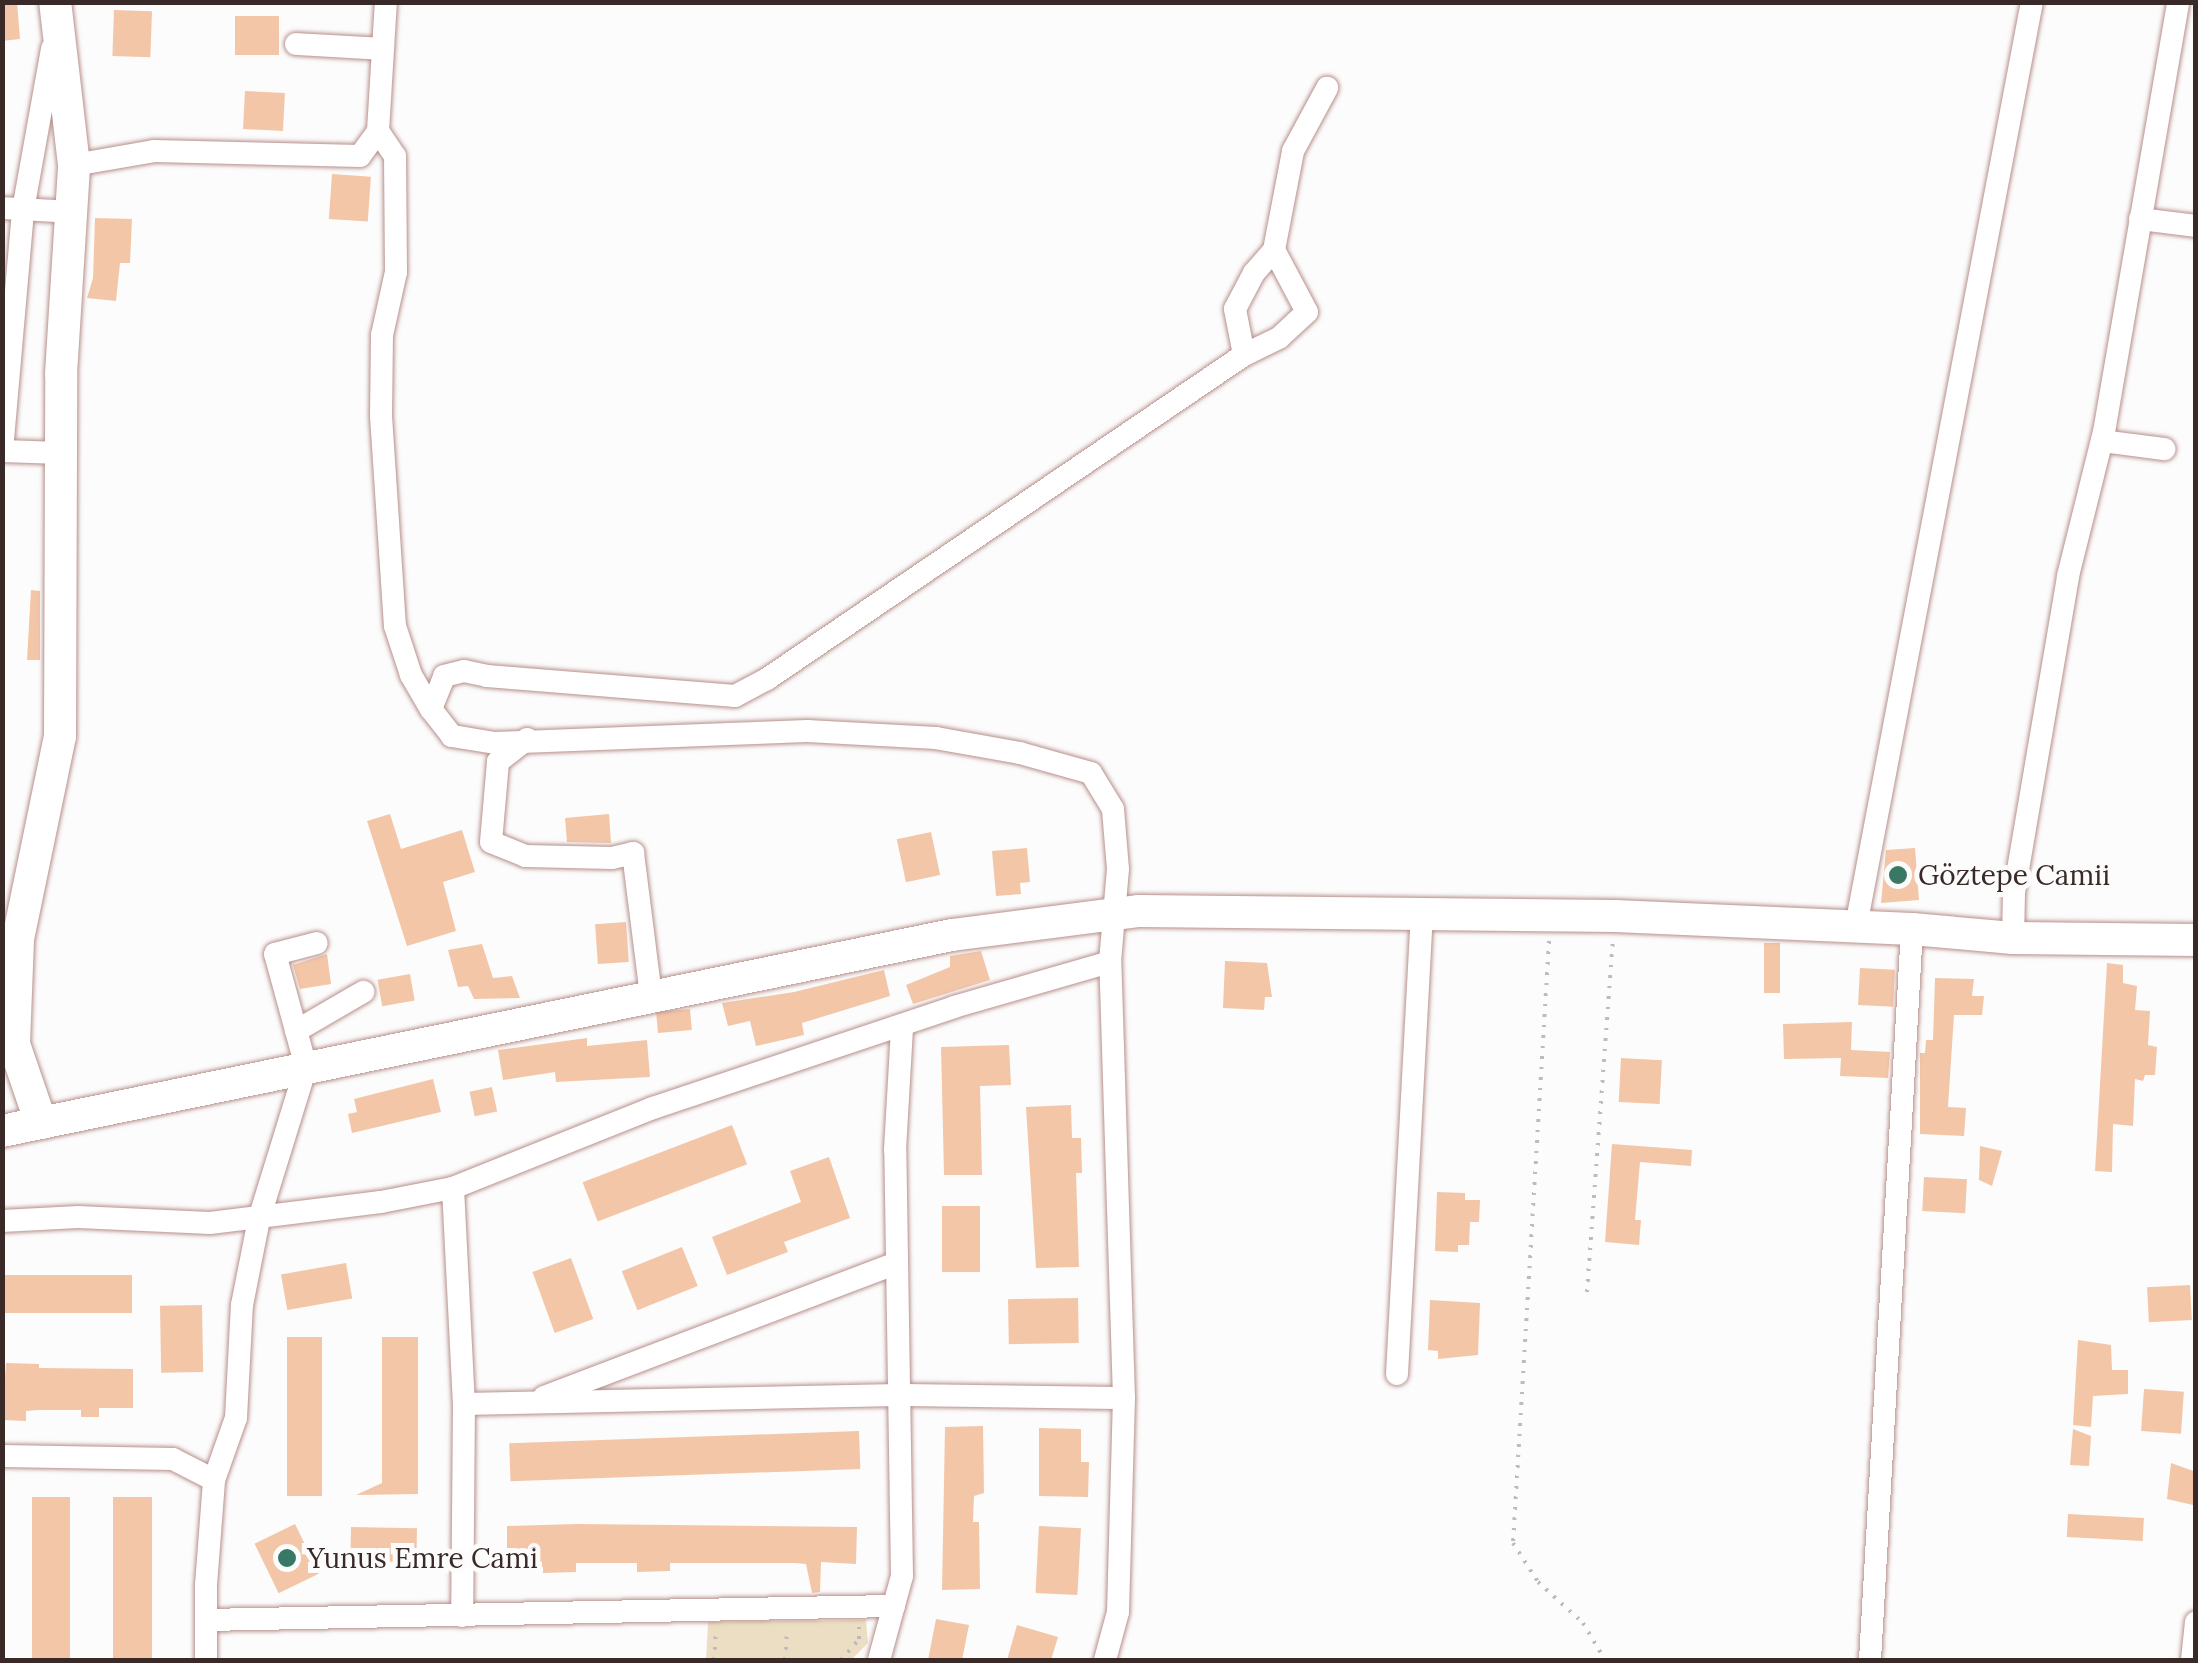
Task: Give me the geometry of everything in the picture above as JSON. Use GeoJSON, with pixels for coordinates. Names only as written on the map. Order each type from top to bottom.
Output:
{"type":"FeatureCollection","features":[{"type":"Feature","properties":{"kind":"street"},"geometry":{"type":"LineString","coordinates":[[74,165],[154,152],[360,156],[378,131],[386,2]]}},
{"type":"Feature","properties":{"kind":"street"},"geometry":{"type":"LineString","coordinates":[[1856,926],[2032,2]]}},
{"type":"Feature","properties":{"kind":"street"},"geometry":{"type":"LineString","coordinates":[[2013,938],[2014,894],[2068,576],[2102,441],[2178,2]]}},
{"type":"Feature","properties":{"kind":"street"},"geometry":{"type":"LineString","coordinates":[[41,1123],[14,1044],[18,938],[60,737],[61,453],[74,165],[57,9]]}},
{"type":"Feature","properties":{"kind":"street"},"geometry":{"type":"LineString","coordinates":[[57,9],[12,209],[2,451],[61,453]]}},
{"type":"Feature","properties":{"kind":"street"},"geometry":{"type":"LineString","coordinates":[[296,44],[382,49]]}},
{"type":"Feature","properties":{"kind":"street"},"geometry":{"type":"LineString","coordinates":[[1244,355],[1235,309],[1254,272],[1274,250],[1292,151],[1327,88]]}},
{"type":"Feature","properties":{"kind":"street"},"geometry":{"type":"LineString","coordinates":[[378,131],[395,156],[396,272],[382,334],[381,416],[395,626],[411,675],[452,736],[495,742],[807,731],[918,737],[1020,753],[1091,772],[1112,808],[1118,869],[1110,962],[1124,1398],[1118,1612],[1105,1660]]}},
{"type":"Feature","properties":{"kind":"street"},"geometry":{"type":"LineString","coordinates":[[12,209],[71,212]]}},
{"type":"Feature","properties":{"kind":"street"},"geometry":{"type":"LineString","coordinates":[[2140,219],[2196,226]]}},
{"type":"Feature","properties":{"kind":"street"},"geometry":{"type":"LineString","coordinates":[[431,709],[444,676],[464,671],[735,696],[827,642],[1244,355],[1279,338],[1307,312],[1274,250]]}},
{"type":"Feature","properties":{"kind":"street"},"geometry":{"type":"LineString","coordinates":[[2102,441],[2164,449]]}},
{"type":"Feature","properties":{"kind":"street"},"geometry":{"type":"LineString","coordinates":[[527,739],[498,762],[491,842],[526,856],[612,858],[634,853],[651,995]]}},
{"type":"Feature","properties":{"kind":"street"},"geometry":{"type":"LineString","coordinates":[[2,1131],[952,935],[1116,914],[1292,910],[1422,916],[1615,916],[1912,929],[2013,938],[2196,940]]}},
{"type":"Feature","properties":{"kind":"street"},"geometry":{"type":"LineString","coordinates":[[1397,1374],[1422,916]]}},
{"type":"Feature","properties":{"kind":"street"},"geometry":{"type":"LineString","coordinates":[[1870,1660],[1912,929]]}},
{"type":"Feature","properties":{"kind":"street"},"geometry":{"type":"LineString","coordinates":[[206,1660],[214,1480],[236,1418],[242,1305],[259,1219],[306,1067],[274,954],[316,943]]}},
{"type":"Feature","properties":{"kind":"street"},"geometry":{"type":"LineString","coordinates":[[2,1221],[259,1219],[453,1188],[653,1108],[954,1007],[1110,962]]}},
{"type":"Feature","properties":{"kind":"street"},"geometry":{"type":"LineString","coordinates":[[296,1031],[363,992]]}},
{"type":"Feature","properties":{"kind":"street"},"geometry":{"type":"LineString","coordinates":[[879,1660],[902,1576],[895,1150],[902,1027]]}},
{"type":"Feature","properties":{"kind":"street"},"geometry":{"type":"LineString","coordinates":[[453,1188],[464,1404],[462,1616]]}},
{"type":"Feature","properties":{"kind":"street"},"geometry":{"type":"LineString","coordinates":[[529,1403],[896,1263]]}},
{"type":"Feature","properties":{"kind":"street"},"geometry":{"type":"LineString","coordinates":[[464,1404],[898,1395],[1124,1398]]}},
{"type":"Feature","properties":{"kind":"street"},"geometry":{"type":"LineString","coordinates":[[2,1456],[173,1460],[214,1480]]}},
{"type":"Feature","properties":{"kind":"street"},"geometry":{"type":"LineString","coordinates":[[206,1620],[894,1606]]}},
{"type":"Feature","properties":{"kind":"street"},"geometry":{"type":"LineString","coordinates":[[2192,1660],[2196,1622]]}},
{"type":"Feature","properties":{"kind":"path"},"geometry":{"type":"LineString","coordinates":[[1551,916],[1513,1542],[1538,1582],[1583,1623],[1605,1660]]}},
{"type":"Feature","properties":{"kind":"path"},"geometry":{"type":"LineString","coordinates":[[1587,1292],[1615,916]]}},
{"type":"Feature","properties":{"kind":"path"},"geometry":{"type":"LineString","coordinates":[[841,1626],[859,1626],[859,1639],[841,1660]]}},
{"type":"Feature","properties":{"kind":"path"},"geometry":{"type":"LineString","coordinates":[[770,1628],[787,1628],[785,1660]]}},
{"type":"Feature","properties":{"kind":"path"},"geometry":{"type":"LineString","coordinates":[[714,1660],[716,1629],[734,1629]]}},
{"type":"Feature","properties":{"kind":"shaded area"},"geometry":{"type":"Polygon","coordinates":[[[866,1620],[868,1643],[851,1660],[706,1660],[708,1622],[866,1620]]]}},
{"type":"Feature","properties":{"kind":"building"},"geometry":{"type":"Polygon","coordinates":[[[2,2],[17,2],[20,39],[2,41],[2,2]]]}},
{"type":"Feature","properties":{"kind":"building"},"geometry":{"type":"Polygon","coordinates":[[[114,10],[152,11],[150,57],[112,56],[114,10]]]}},
{"type":"Feature","properties":{"kind":"building"},"geometry":{"type":"Polygon","coordinates":[[[235,16],[279,16],[279,55],[235,55],[235,16]]]}},
{"type":"Feature","properties":{"kind":"building"},"geometry":{"type":"Polygon","coordinates":[[[245,91],[285,93],[283,131],[243,129],[245,91]]]}},
{"type":"Feature","properties":{"kind":"building"},"geometry":{"type":"Polygon","coordinates":[[[332,174],[371,177],[368,222],[329,219],[332,174]]]}},
{"type":"Feature","properties":{"kind":"building"},"geometry":{"type":"Polygon","coordinates":[[[95,218],[132,219],[130,263],[120,263],[116,301],[87,298],[93,278],[95,218]]]}},
{"type":"Feature","properties":{"kind":"building"},"geometry":{"type":"Polygon","coordinates":[[[31,590],[40,591],[40,660],[27,660],[31,590]]]}},
{"type":"Feature","properties":{"kind":"building"},"geometry":{"type":"Polygon","coordinates":[[[390,814],[401,849],[462,830],[475,872],[443,882],[456,931],[407,946],[367,821],[390,814]]]}},
{"type":"Feature","properties":{"kind":"building"},"geometry":{"type":"Polygon","coordinates":[[[609,814],[611,843],[567,842],[565,818],[609,814]]]}},
{"type":"Feature","properties":{"kind":"building"},"geometry":{"type":"Polygon","coordinates":[[[931,832],[940,875],[906,882],[897,839],[931,832]]]}},
{"type":"Feature","properties":{"kind":"building"},"geometry":{"type":"Polygon","coordinates":[[[1027,848],[1030,882],[1020,883],[1021,894],[996,896],[992,851],[1027,848]]]}},
{"type":"Feature","properties":{"kind":"building","name":"Göztepe Camii"},"geometry":{"type":"Polygon","coordinates":[[[1915,848],[1919,900],[1881,903],[1886,850],[1915,848]]]}},
{"type":"Feature","properties":{"kind":"building"},"geometry":{"type":"Polygon","coordinates":[[[626,922],[629,962],[598,964],[595,924],[626,922]]]}},
{"type":"Feature","properties":{"kind":"building"},"geometry":{"type":"Polygon","coordinates":[[[1764,943],[1780,943],[1780,993],[1764,993],[1764,943]]]}},
{"type":"Feature","properties":{"kind":"building"},"geometry":{"type":"Polygon","coordinates":[[[482,944],[493,978],[512,976],[520,998],[474,999],[468,986],[458,987],[448,950],[482,944]]]}},
{"type":"Feature","properties":{"kind":"building"},"geometry":{"type":"Polygon","coordinates":[[[981,951],[990,980],[913,1004],[906,985],[950,967],[950,956],[981,951]]]}},
{"type":"Feature","properties":{"kind":"building"},"geometry":{"type":"Polygon","coordinates":[[[327,954],[331,984],[300,989],[293,965],[327,954]]]}},
{"type":"Feature","properties":{"kind":"building"},"geometry":{"type":"Polygon","coordinates":[[[1225,961],[1267,963],[1272,997],[1265,997],[1264,1010],[1223,1008],[1225,961]]]}},
{"type":"Feature","properties":{"kind":"building"},"geometry":{"type":"Polygon","coordinates":[[[2107,963],[2123,965],[2123,983],[2137,986],[2135,1010],[2150,1011],[2148,1045],[2157,1047],[2155,1075],[2145,1075],[2143,1081],[2135,1079],[2133,1126],[2113,1124],[2112,1172],[2095,1171],[2107,963]]]}},
{"type":"Feature","properties":{"kind":"building"},"geometry":{"type":"Polygon","coordinates":[[[1860,968],[1895,970],[1893,1007],[1858,1005],[1860,968]]]}},
{"type":"Feature","properties":{"kind":"building"},"geometry":{"type":"Polygon","coordinates":[[[884,970],[890,996],[802,1023],[804,1035],[756,1046],[750,1021],[728,1026],[722,1003],[794,992],[884,970]]]}},
{"type":"Feature","properties":{"kind":"building"},"geometry":{"type":"Polygon","coordinates":[[[410,974],[415,1001],[382,1006],[378,980],[410,974]]]}},
{"type":"Feature","properties":{"kind":"building"},"geometry":{"type":"Polygon","coordinates":[[[1935,978],[1974,979],[1972,996],[1984,996],[1982,1015],[1954,1015],[1948,1107],[1966,1108],[1964,1136],[1920,1134],[1920,1053],[1925,1053],[1926,1040],[1933,1040],[1935,978]]]}},
{"type":"Feature","properties":{"kind":"building"},"geometry":{"type":"Polygon","coordinates":[[[690,1009],[692,1030],[658,1033],[656,1012],[690,1009]]]}},
{"type":"Feature","properties":{"kind":"building"},"geometry":{"type":"Polygon","coordinates":[[[1852,1022],[1851,1050],[1890,1052],[1888,1078],[1840,1076],[1841,1058],[1784,1059],[1783,1024],[1852,1022]]]}},
{"type":"Feature","properties":{"kind":"building"},"geometry":{"type":"Polygon","coordinates":[[[587,1038],[587,1046],[647,1040],[650,1077],[556,1082],[555,1072],[503,1080],[498,1050],[587,1038]]]}},
{"type":"Feature","properties":{"kind":"building"},"geometry":{"type":"Polygon","coordinates":[[[1009,1045],[1011,1085],[980,1086],[982,1175],[944,1175],[941,1047],[1009,1045]]]}},
{"type":"Feature","properties":{"kind":"building"},"geometry":{"type":"Polygon","coordinates":[[[1621,1058],[1662,1060],[1660,1104],[1619,1102],[1621,1058]]]}},
{"type":"Feature","properties":{"kind":"building"},"geometry":{"type":"Polygon","coordinates":[[[433,1079],[441,1112],[352,1133],[348,1114],[357,1112],[354,1099],[433,1079]]]}},
{"type":"Feature","properties":{"kind":"building"},"geometry":{"type":"Polygon","coordinates":[[[492,1087],[497,1111],[475,1116],[470,1092],[492,1087]]]}},
{"type":"Feature","properties":{"kind":"building"},"geometry":{"type":"Polygon","coordinates":[[[1071,1105],[1072,1138],[1081,1138],[1082,1173],[1076,1173],[1079,1267],[1036,1268],[1026,1107],[1071,1105]]]}},
{"type":"Feature","properties":{"kind":"building"},"geometry":{"type":"Polygon","coordinates":[[[732,1125],[747,1164],[598,1222],[583,1182],[732,1125]]]}},
{"type":"Feature","properties":{"kind":"building"},"geometry":{"type":"Polygon","coordinates":[[[1612,1144],[1692,1150],[1691,1166],[1640,1162],[1635,1220],[1641,1220],[1639,1245],[1605,1242],[1612,1144]]]}},
{"type":"Feature","properties":{"kind":"building"},"geometry":{"type":"Polygon","coordinates":[[[1980,1146],[2002,1151],[1992,1186],[1979,1180],[1980,1146]]]}},
{"type":"Feature","properties":{"kind":"building"},"geometry":{"type":"Polygon","coordinates":[[[829,1157],[850,1218],[784,1242],[788,1252],[727,1275],[712,1237],[801,1202],[790,1171],[829,1157]]]}},
{"type":"Feature","properties":{"kind":"building"},"geometry":{"type":"Polygon","coordinates":[[[1924,1177],[1967,1179],[1965,1213],[1922,1211],[1924,1177]]]}},
{"type":"Feature","properties":{"kind":"building"},"geometry":{"type":"Polygon","coordinates":[[[1437,1192],[1465,1193],[1465,1200],[1480,1200],[1479,1222],[1470,1222],[1469,1245],[1458,1245],[1458,1252],[1435,1251],[1437,1192]]]}},
{"type":"Feature","properties":{"kind":"building"},"geometry":{"type":"Polygon","coordinates":[[[942,1206],[980,1206],[980,1272],[942,1272],[942,1206]]]}},
{"type":"Feature","properties":{"kind":"building"},"geometry":{"type":"Polygon","coordinates":[[[682,1247],[698,1286],[637,1310],[622,1271],[682,1247]]]}},
{"type":"Feature","properties":{"kind":"building"},"geometry":{"type":"Polygon","coordinates":[[[571,1258],[593,1319],[555,1333],[532,1272],[571,1258]]]}},
{"type":"Feature","properties":{"kind":"building"},"geometry":{"type":"Polygon","coordinates":[[[346,1263],[352,1298],[287,1310],[281,1274],[346,1263]]]}},
{"type":"Feature","properties":{"kind":"building"},"geometry":{"type":"Polygon","coordinates":[[[2,1275],[132,1275],[132,1313],[2,1313],[2,1275]]]}},
{"type":"Feature","properties":{"kind":"building"},"geometry":{"type":"Polygon","coordinates":[[[2190,1285],[2192,1320],[2149,1322],[2147,1287],[2190,1285]]]}},
{"type":"Feature","properties":{"kind":"building"},"geometry":{"type":"Polygon","coordinates":[[[1078,1298],[1079,1343],[1009,1344],[1008,1299],[1078,1298]]]}},
{"type":"Feature","properties":{"kind":"building"},"geometry":{"type":"Polygon","coordinates":[[[1430,1300],[1480,1303],[1478,1355],[1438,1359],[1438,1351],[1428,1350],[1430,1300]]]}},
{"type":"Feature","properties":{"kind":"building"},"geometry":{"type":"Polygon","coordinates":[[[202,1305],[203,1372],[161,1373],[160,1306],[202,1305]]]}},
{"type":"Feature","properties":{"kind":"building"},"geometry":{"type":"Polygon","coordinates":[[[287,1337],[322,1337],[322,1496],[287,1496],[287,1337]]]}},
{"type":"Feature","properties":{"kind":"building"},"geometry":{"type":"Polygon","coordinates":[[[382,1337],[418,1337],[418,1494],[356,1495],[382,1483],[382,1337]]]}},
{"type":"Feature","properties":{"kind":"building"},"geometry":{"type":"Polygon","coordinates":[[[2078,1340],[2111,1345],[2112,1370],[2128,1370],[2128,1394],[2093,1396],[2091,1427],[2073,1425],[2078,1340]]]}},
{"type":"Feature","properties":{"kind":"building"},"geometry":{"type":"Polygon","coordinates":[[[6,1363],[39,1364],[39,1368],[133,1369],[133,1408],[99,1408],[99,1417],[81,1417],[81,1410],[26,1411],[26,1421],[2,1420],[6,1363]]]}},
{"type":"Feature","properties":{"kind":"building"},"geometry":{"type":"Polygon","coordinates":[[[2144,1389],[2184,1392],[2181,1434],[2141,1431],[2144,1389]]]}},
{"type":"Feature","properties":{"kind":"building"},"geometry":{"type":"Polygon","coordinates":[[[983,1426],[984,1493],[974,1496],[973,1522],[979,1522],[980,1589],[942,1590],[945,1427],[983,1426]]]}},
{"type":"Feature","properties":{"kind":"building"},"geometry":{"type":"Polygon","coordinates":[[[1039,1428],[1081,1429],[1081,1462],[1089,1462],[1088,1497],[1039,1496],[1039,1428]]]}},
{"type":"Feature","properties":{"kind":"building"},"geometry":{"type":"Polygon","coordinates":[[[2073,1429],[2091,1436],[2089,1466],[2070,1465],[2073,1429]]]}},
{"type":"Feature","properties":{"kind":"building"},"geometry":{"type":"Polygon","coordinates":[[[859,1431],[860,1469],[511,1481],[509,1443],[859,1431]]]}},
{"type":"Feature","properties":{"kind":"building"},"geometry":{"type":"Polygon","coordinates":[[[2171,1463],[2196,1472],[2193,1505],[2167,1499],[2171,1463]]]}},
{"type":"Feature","properties":{"kind":"building"},"geometry":{"type":"Polygon","coordinates":[[[32,1497],[70,1497],[70,1658],[32,1658],[32,1497]]]}},
{"type":"Feature","properties":{"kind":"building"},"geometry":{"type":"Polygon","coordinates":[[[113,1497],[152,1497],[152,1658],[113,1658],[113,1497]]]}},
{"type":"Feature","properties":{"kind":"building"},"geometry":{"type":"Polygon","coordinates":[[[2068,1514],[2144,1518],[2143,1541],[2067,1537],[2068,1514]]]}},
{"type":"Feature","properties":{"kind":"building","name":"Yunus Emre Cami"},"geometry":{"type":"Polygon","coordinates":[[[295,1524],[319,1573],[279,1593],[255,1544],[295,1524]]]}},
{"type":"Feature","properties":{"kind":"building"},"geometry":{"type":"Polygon","coordinates":[[[507,1526],[857,1527],[856,1564],[821,1562],[820,1592],[812,1593],[806,1564],[795,1563],[670,1563],[670,1571],[637,1572],[637,1563],[576,1563],[576,1572],[543,1573],[543,1567],[507,1566],[507,1526]]]}},
{"type":"Feature","properties":{"kind":"building"},"geometry":{"type":"Polygon","coordinates":[[[1039,1526],[1081,1528],[1077,1595],[1035,1593],[1039,1526]]]}},
{"type":"Feature","properties":{"kind":"building"},"geometry":{"type":"Polygon","coordinates":[[[351,1527],[417,1528],[416,1563],[350,1562],[351,1527]]]}},
{"type":"Feature","properties":{"kind":"building"},"geometry":{"type":"Polygon","coordinates":[[[936,1619],[969,1625],[962,1660],[928,1660],[936,1619]]]}},
{"type":"Feature","properties":{"kind":"building"},"geometry":{"type":"Polygon","coordinates":[[[1017,1625],[1058,1637],[1051,1660],[1007,1660],[1017,1625]]]}},
{"type":"Feature","properties":{"kind":"place","name":"Göztepe Camii"},"geometry":{"type":"Point","coordinates":[1898,875]}},
{"type":"Feature","properties":{"kind":"place","name":"Yunus Emre Cami"},"geometry":{"type":"Point","coordinates":[287,1558]}}]}
